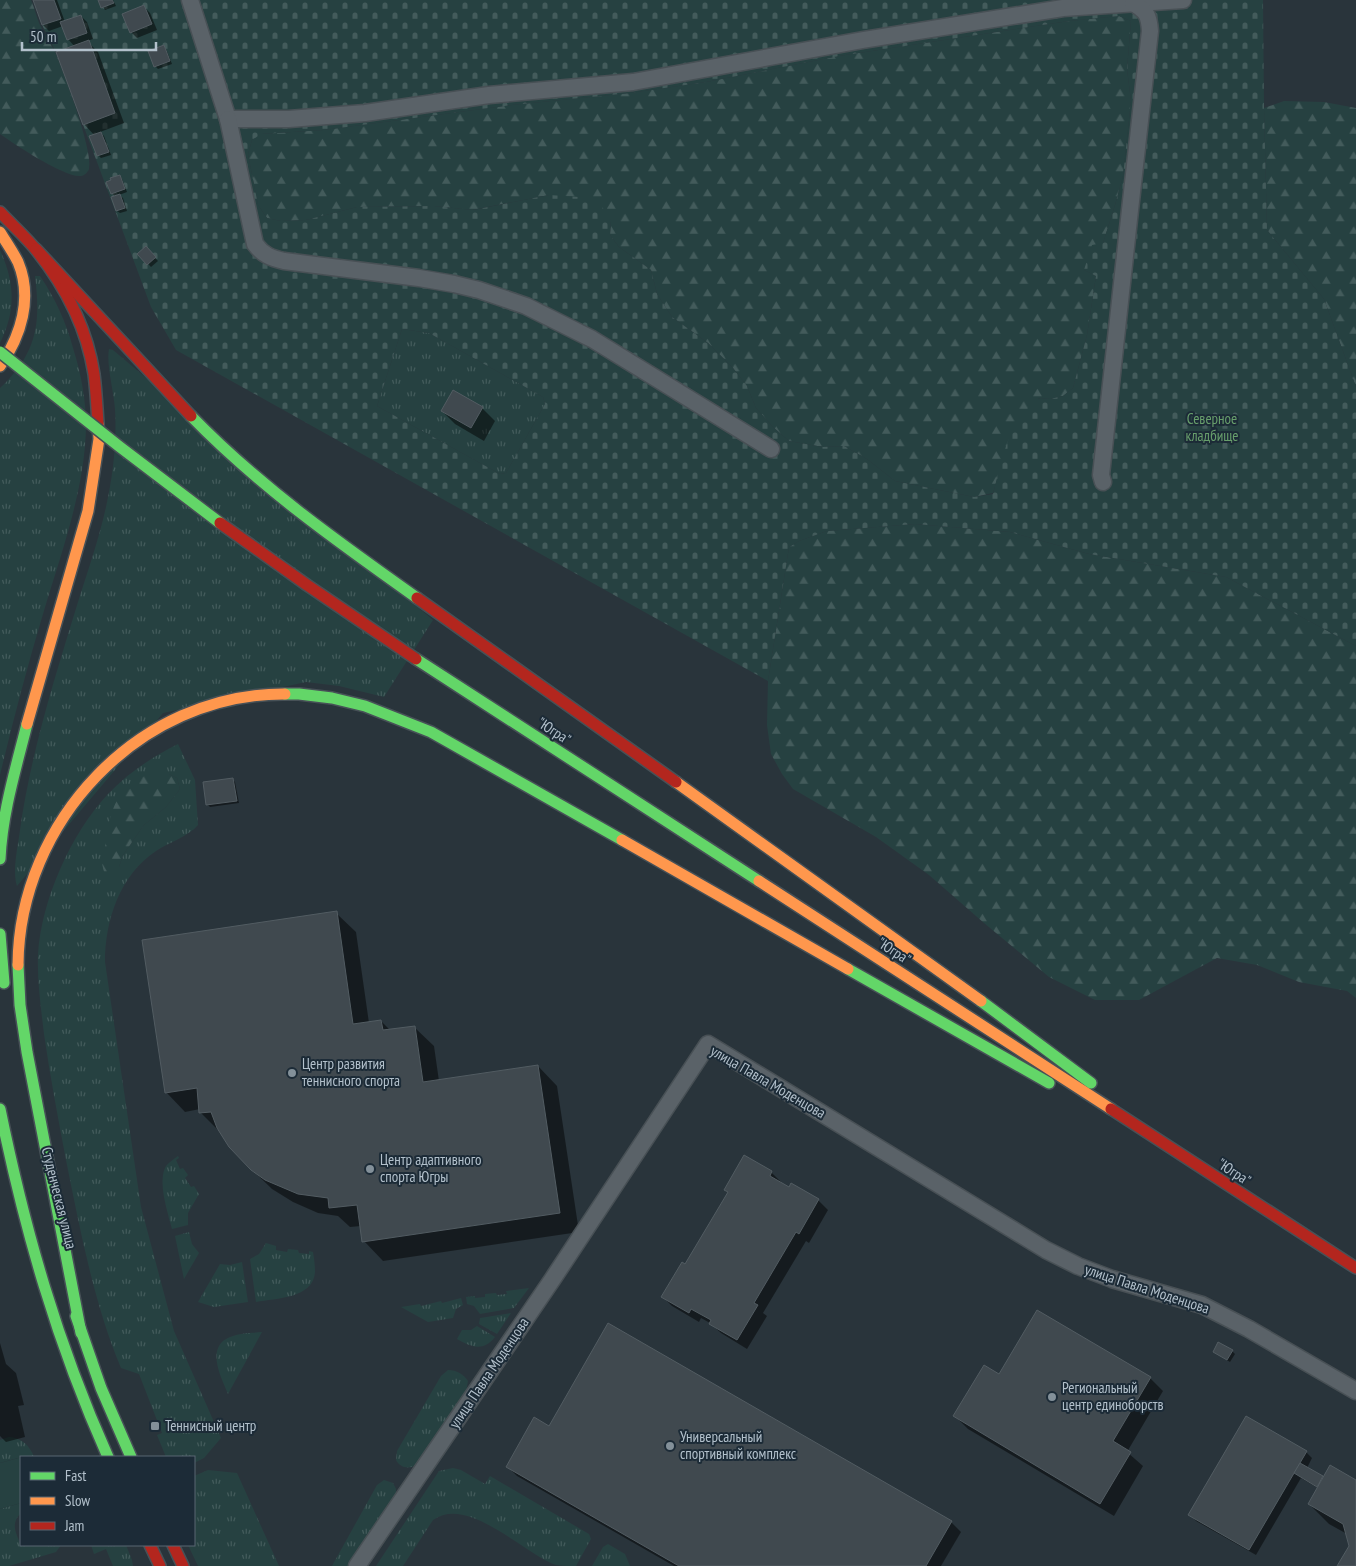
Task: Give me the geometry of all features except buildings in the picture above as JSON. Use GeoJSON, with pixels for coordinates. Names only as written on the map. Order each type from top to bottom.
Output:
{"type":"FeatureCollection","features":[{"type":"Feature","properties":{"kind":"main road"},"geometry":{"type":"LineString","coordinates":[[0,212],[216,442],[320,529],[899,941],[1221,1181]]}},
{"type":"Feature","properties":{"kind":"main road"},"geometry":{"type":"LineString","coordinates":[[0,232],[12,250],[19,267],[25,296],[21,328],[15,343],[0,366]]}},
{"type":"Feature","properties":{"kind":"main road"},"geometry":{"type":"LineString","coordinates":[[0,859],[6,812],[28,720],[88,511],[99,439],[94,374],[88,348],[71,302],[53,272],[36,249]]}},
{"type":"Feature","properties":{"kind":"main road","name":"\"Югра\""},"geometry":{"type":"LineString","coordinates":[[0,352],[74,411],[236,534],[326,599],[1356,1268]]}},
{"type":"Feature","properties":{"kind":"main road"},"geometry":{"type":"LineString","coordinates":[[81,1333],[38,1115],[23,1026],[18,957],[28,899],[41,861],[63,819],[98,773],[120,752],[148,733],[195,710],[229,699],[258,694],[288,692],[313,694],[358,703],[395,716],[431,732],[1221,1181]]}},
{"type":"Feature","properties":{"kind":"main road"},"geometry":{"type":"LineString","coordinates":[[0,934],[6,997]]}},
{"type":"Feature","properties":{"kind":"main road"},"geometry":{"type":"LineString","coordinates":[[0,1109],[10,1158],[40,1276],[69,1362],[97,1435],[108,1456]]}},
{"type":"Feature","properties":{"kind":"main road","name":"Студенческая улица"},"geometry":{"type":"LineString","coordinates":[[47,1216],[81,1333],[117,1428],[131,1456]]}},
{"type":"Feature","properties":{"kind":"main road"},"geometry":{"type":"LineString","coordinates":[[150,1546],[160,1566]]}},
{"type":"Feature","properties":{"kind":"main road"},"geometry":{"type":"LineString","coordinates":[[173,1546],[183,1566]]}},
{"type":"Feature","properties":{"kind":"street"},"geometry":{"type":"LineString","coordinates":[[190,0],[228,119],[255,244],[262,252],[272,258],[284,261],[454,284],[479,290],[526,306],[592,339],[771,449]]}},
{"type":"Feature","properties":{"kind":"street"},"geometry":{"type":"LineString","coordinates":[[228,119],[289,119],[365,113],[489,96],[632,82],[863,40],[1063,8],[1183,0]]}},
{"type":"Feature","properties":{"kind":"street"},"geometry":{"type":"LineString","coordinates":[[1103,482],[1102,475],[1111,374],[1129,232],[1150,32],[1145,10],[1133,3]]}},
{"type":"Feature","properties":{"kind":"street","name":"улица Павла Моденцова"},"geometry":{"type":"LineString","coordinates":[[357,1566],[552,1280],[708,1044],[1046,1250],[1078,1266],[1112,1279],[1182,1298],[1208,1308],[1249,1329],[1356,1391]]}},
{"type":"Feature","properties":{"kind":"green space"},"geometry":{"type":"Polygon","coordinates":[[[0,0],[31,0],[40,26],[55,52],[71,93],[87,146],[89,169],[87,173],[81,176],[64,172],[52,166],[0,134],[0,0]]]}},
{"type":"Feature","properties":{"kind":"green space","name":"Северное кладбище"},"geometry":{"type":"Polygon","coordinates":[[[33,0],[1263,0],[1267,230],[1324,299],[1356,387],[1356,646],[1226,577],[1089,554],[1010,532],[915,524],[827,531],[799,541],[789,547],[768,681],[176,350],[151,307],[56,52],[42,25],[33,0]],[[1119,16],[1069,21],[839,56],[706,82],[630,93],[512,105],[324,130],[261,134],[252,140],[248,154],[258,205],[267,218],[281,221],[306,220],[357,207],[434,206],[473,210],[549,195],[579,197],[602,207],[611,220],[610,235],[619,247],[651,270],[657,294],[672,317],[708,343],[733,368],[747,386],[756,408],[789,441],[823,447],[844,446],[867,459],[895,481],[974,497],[993,494],[1008,440],[1021,416],[1029,406],[1040,398],[1050,399],[1063,396],[1073,388],[1087,335],[1096,276],[1084,270],[1092,245],[1103,243],[1115,205],[1123,176],[1131,101],[1127,69],[1131,21],[1119,16]],[[402,329],[377,406],[500,474],[506,473],[545,404],[543,397],[429,333],[402,329]]]}},
{"type":"Feature","properties":{"kind":"green space"},"geometry":{"type":"Polygon","coordinates":[[[1119,16],[1131,21],[1127,69],[1131,101],[1123,176],[1103,243],[1084,270],[1096,276],[1087,335],[1073,388],[1063,396],[1050,399],[1039,398],[998,476],[993,493],[974,497],[895,481],[867,459],[844,446],[823,447],[789,441],[756,408],[747,386],[733,368],[708,343],[672,317],[657,294],[651,270],[619,247],[610,235],[611,220],[549,195],[472,210],[434,206],[357,207],[306,220],[281,221],[267,218],[258,205],[248,154],[252,140],[260,134],[324,130],[512,105],[630,93],[706,82],[839,56],[1069,21],[1119,16]]]}},
{"type":"Feature","properties":{"kind":"green space"},"geometry":{"type":"Polygon","coordinates":[[[1284,101],[1324,102],[1356,108],[1356,387],[1324,299],[1267,230],[1264,108],[1284,101]]]}},
{"type":"Feature","properties":{"kind":"green space"},"geometry":{"type":"Polygon","coordinates":[[[0,250],[9,274],[12,297],[9,320],[0,343],[0,250]]]}},
{"type":"Feature","properties":{"kind":"green space"},"geometry":{"type":"Polygon","coordinates":[[[35,276],[40,276],[55,302],[67,329],[76,357],[85,406],[85,450],[71,521],[31,654],[0,775],[0,388],[22,362],[34,337],[37,309],[35,276]]]}},
{"type":"Feature","properties":{"kind":"green space"},"geometry":{"type":"Polygon","coordinates":[[[402,329],[429,333],[543,397],[545,404],[506,473],[500,474],[377,406],[402,329]]]}},
{"type":"Feature","properties":{"kind":"green space"},"geometry":{"type":"Polygon","coordinates":[[[109,349],[113,350],[433,620],[384,697],[339,686],[306,682],[163,713],[17,886],[15,866],[30,772],[44,715],[100,531],[111,483],[115,446],[115,421],[109,349]]]}},
{"type":"Feature","properties":{"kind":"green space"},"geometry":{"type":"Polygon","coordinates":[[[915,524],[1010,532],[1089,554],[1226,577],[1356,646],[1356,998],[1347,991],[1299,982],[1257,965],[1217,958],[1139,1000],[1095,1000],[1049,977],[929,875],[876,837],[793,789],[771,754],[767,725],[768,681],[789,547],[799,541],[827,531],[915,524]]]}},
{"type":"Feature","properties":{"kind":"green space"},"geometry":{"type":"Polygon","coordinates":[[[178,744],[195,780],[198,825],[184,836],[156,851],[143,861],[124,886],[117,900],[108,930],[105,962],[141,1207],[174,1331],[221,1438],[204,1458],[195,1462],[195,1456],[166,1456],[157,1435],[162,1433],[139,1374],[121,1368],[111,1344],[95,1292],[82,1239],[63,1144],[44,1034],[38,975],[40,934],[45,913],[60,869],[70,848],[94,810],[108,794],[132,772],[178,744]],[[150,774],[105,848],[102,862],[119,867],[123,855],[144,825],[166,807],[180,789],[177,778],[169,774],[150,774]]]}},
{"type":"Feature","properties":{"kind":"green space"},"geometry":{"type":"Polygon","coordinates":[[[150,774],[169,774],[177,778],[180,789],[166,807],[144,825],[123,855],[119,867],[112,877],[106,876],[102,859],[113,809],[117,800],[130,784],[150,774]]]}},
{"type":"Feature","properties":{"kind":"green space"},"geometry":{"type":"Polygon","coordinates":[[[178,1156],[179,1158],[176,1160],[180,1169],[183,1168],[188,1175],[185,1178],[191,1187],[194,1186],[199,1194],[188,1213],[188,1225],[172,1229],[164,1197],[163,1180],[166,1166],[178,1156]]]}},
{"type":"Feature","properties":{"kind":"green space"},"geometry":{"type":"Polygon","coordinates":[[[189,1232],[192,1244],[199,1253],[184,1279],[175,1236],[189,1232]]]}},
{"type":"Feature","properties":{"kind":"green space"},"geometry":{"type":"Polygon","coordinates":[[[266,1243],[276,1246],[276,1250],[287,1252],[288,1249],[298,1250],[299,1253],[309,1254],[309,1251],[313,1252],[315,1272],[313,1281],[308,1288],[292,1296],[256,1302],[250,1259],[259,1254],[266,1243]]]}},
{"type":"Feature","properties":{"kind":"green space"},"geometry":{"type":"Polygon","coordinates":[[[242,1262],[248,1302],[214,1307],[198,1302],[220,1264],[230,1265],[242,1262]]]}},
{"type":"Feature","properties":{"kind":"green space"},"geometry":{"type":"Polygon","coordinates":[[[529,1288],[514,1308],[480,1314],[474,1306],[467,1304],[466,1297],[485,1297],[485,1294],[496,1293],[497,1295],[507,1294],[506,1291],[529,1288]]]}},
{"type":"Feature","properties":{"kind":"green space"},"geometry":{"type":"Polygon","coordinates":[[[461,1298],[463,1305],[456,1309],[453,1318],[428,1322],[401,1307],[420,1304],[421,1306],[441,1301],[442,1303],[461,1298]]]}},
{"type":"Feature","properties":{"kind":"green space"},"geometry":{"type":"Polygon","coordinates":[[[511,1313],[497,1334],[479,1324],[480,1318],[511,1313]]]}},
{"type":"Feature","properties":{"kind":"green space"},"geometry":{"type":"Polygon","coordinates":[[[477,1326],[495,1337],[486,1345],[477,1347],[457,1339],[462,1330],[471,1330],[477,1326]]]}},
{"type":"Feature","properties":{"kind":"green space"},"geometry":{"type":"Polygon","coordinates":[[[262,1332],[228,1394],[217,1363],[218,1348],[222,1342],[230,1337],[262,1332]]]}},
{"type":"Feature","properties":{"kind":"green space"},"geometry":{"type":"Polygon","coordinates":[[[448,1370],[462,1374],[468,1381],[466,1392],[417,1464],[411,1467],[403,1466],[396,1460],[397,1451],[441,1376],[448,1370]]]}},
{"type":"Feature","properties":{"kind":"green space"},"geometry":{"type":"Polygon","coordinates":[[[9,1437],[18,1439],[25,1443],[34,1456],[20,1456],[0,1463],[0,1440],[9,1437]]]}},
{"type":"Feature","properties":{"kind":"green space"},"geometry":{"type":"Polygon","coordinates":[[[20,1457],[20,1503],[0,1509],[0,1463],[20,1457]]]}},
{"type":"Feature","properties":{"kind":"green space"},"geometry":{"type":"Polygon","coordinates":[[[453,1468],[461,1470],[485,1484],[490,1476],[589,1534],[591,1539],[576,1566],[556,1565],[479,1520],[462,1515],[447,1514],[433,1520],[403,1566],[376,1566],[439,1471],[453,1468]]]}},
{"type":"Feature","properties":{"kind":"green space"},"geometry":{"type":"Polygon","coordinates":[[[208,1470],[237,1473],[279,1566],[198,1566],[188,1546],[195,1546],[195,1476],[208,1470]]]}},
{"type":"Feature","properties":{"kind":"green space"},"geometry":{"type":"Polygon","coordinates":[[[384,1480],[393,1483],[396,1494],[349,1566],[332,1566],[377,1485],[384,1480]]]}},
{"type":"Feature","properties":{"kind":"green space"},"geometry":{"type":"Polygon","coordinates":[[[20,1503],[20,1514],[15,1525],[20,1546],[60,1546],[56,1552],[9,1566],[0,1566],[0,1509],[20,1503]]]}},
{"type":"Feature","properties":{"kind":"green space"},"geometry":{"type":"Polygon","coordinates":[[[608,1544],[625,1554],[630,1566],[592,1566],[603,1547],[608,1544]]]}},
{"type":"Feature","properties":{"kind":"green space"},"geometry":{"type":"Polygon","coordinates":[[[91,1546],[126,1546],[133,1566],[113,1566],[106,1549],[94,1554],[91,1546]]]}},
{"type":"Feature","properties":{"kind":"traffic: fast"},"geometry":{"type":"LineString","coordinates":[[0,352],[220,523]]}},
{"type":"Feature","properties":{"kind":"traffic: fast"},"geometry":{"type":"LineString","coordinates":[[191,416],[217,442],[272,490],[417,598]]}},
{"type":"Feature","properties":{"kind":"traffic: fast"},"geometry":{"type":"LineString","coordinates":[[416,659],[759,881]]}},
{"type":"Feature","properties":{"kind":"traffic: fast"},"geometry":{"type":"LineString","coordinates":[[285,694],[332,698],[365,706],[431,732],[622,840]]}},
{"type":"Feature","properties":{"kind":"traffic: fast"},"geometry":{"type":"LineString","coordinates":[[0,859],[7,808],[27,724]]}},
{"type":"Feature","properties":{"kind":"traffic: fast"},"geometry":{"type":"LineString","coordinates":[[0,934],[4,983]]}},
{"type":"Feature","properties":{"kind":"traffic: fast"},"geometry":{"type":"LineString","coordinates":[[18,965],[20,1005],[27,1052],[81,1333]]}},
{"type":"Feature","properties":{"kind":"traffic: fast"},"geometry":{"type":"LineString","coordinates":[[848,969],[1049,1083]]}},
{"type":"Feature","properties":{"kind":"traffic: fast"},"geometry":{"type":"LineString","coordinates":[[981,1001],[1091,1083]]}},
{"type":"Feature","properties":{"kind":"traffic: fast"},"geometry":{"type":"LineString","coordinates":[[0,1109],[20,1199],[44,1286],[73,1372],[108,1456]]}},
{"type":"Feature","properties":{"kind":"traffic: fast"},"geometry":{"type":"LineString","coordinates":[[76,1316],[101,1388],[131,1456]]}},
{"type":"Feature","properties":{"kind":"traffic: slow"},"geometry":{"type":"LineString","coordinates":[[0,232],[18,262],[24,289],[24,303],[19,329],[0,366]]}},
{"type":"Feature","properties":{"kind":"traffic: slow"},"geometry":{"type":"LineString","coordinates":[[27,724],[88,511],[99,439],[98,424]]}},
{"type":"Feature","properties":{"kind":"traffic: slow"},"geometry":{"type":"LineString","coordinates":[[18,965],[24,912],[40,862],[64,816],[97,776],[137,742],[182,716],[232,699],[285,694]]}},
{"type":"Feature","properties":{"kind":"traffic: slow"},"geometry":{"type":"LineString","coordinates":[[676,782],[981,1001]]}},
{"type":"Feature","properties":{"kind":"traffic: slow"},"geometry":{"type":"LineString","coordinates":[[622,840],[848,969]]}},
{"type":"Feature","properties":{"kind":"traffic: slow"},"geometry":{"type":"LineString","coordinates":[[759,881],[1111,1109]]}},
{"type":"Feature","properties":{"kind":"traffic: jam"},"geometry":{"type":"LineString","coordinates":[[0,212],[47,264],[73,309],[91,357],[95,380],[98,424]]}},
{"type":"Feature","properties":{"kind":"traffic: jam"},"geometry":{"type":"LineString","coordinates":[[36,249],[191,416]]}},
{"type":"Feature","properties":{"kind":"traffic: jam"},"geometry":{"type":"LineString","coordinates":[[220,523],[416,659]]}},
{"type":"Feature","properties":{"kind":"traffic: jam"},"geometry":{"type":"LineString","coordinates":[[417,598],[676,782]]}},
{"type":"Feature","properties":{"kind":"traffic: jam"},"geometry":{"type":"LineString","coordinates":[[1111,1109],[1356,1268]]}},
{"type":"Feature","properties":{"kind":"traffic: jam"},"geometry":{"type":"LineString","coordinates":[[150,1546],[160,1566]]}},
{"type":"Feature","properties":{"kind":"traffic: jam"},"geometry":{"type":"LineString","coordinates":[[173,1546],[183,1566]]}},
{"type":"Feature","properties":{"kind":"place","name":"Центр развития теннисного спорта"},"geometry":{"type":"Point","coordinates":[292,1073]}},
{"type":"Feature","properties":{"kind":"place","name":"Центр адаптивного спорта Югры"},"geometry":{"type":"Point","coordinates":[370,1169]}},
{"type":"Feature","properties":{"kind":"place","name":"Региональный центр единоборств"},"geometry":{"type":"Point","coordinates":[1052,1397]}},
{"type":"Feature","properties":{"kind":"place","name":"Теннисный центр"},"geometry":{"type":"Point","coordinates":[155,1426]}},
{"type":"Feature","properties":{"kind":"place","name":"Универсальный спортивный комплекс"},"geometry":{"type":"Point","coordinates":[670,1446]}}]}
